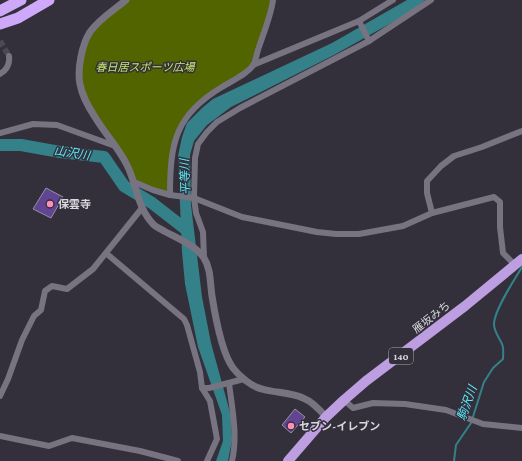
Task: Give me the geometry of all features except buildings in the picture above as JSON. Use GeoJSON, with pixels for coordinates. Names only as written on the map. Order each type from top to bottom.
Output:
{"type":"FeatureCollection","features":[{"type":"Feature","properties":{"kind":"highway"},"geometry":{"type":"LineString","coordinates":[[0,11],[21,0]]}},
{"type":"Feature","properties":{"kind":"highway"},"geometry":{"type":"LineString","coordinates":[[0,24],[18,18],[49,0]]}},
{"type":"Feature","properties":{"kind":"highway","name":"雁坂みち"},"geometry":{"type":"LineString","coordinates":[[288,461],[326,417],[366,381],[465,306],[519,262]]}},
{"type":"Feature","properties":{"kind":"street"},"geometry":{"type":"LineString","coordinates":[[126,0],[90,32],[82,52],[80,84],[94,117],[127,164],[135,183],[142,208],[154,226],[194,248],[204,258]]}},
{"type":"Feature","properties":{"kind":"street"},"geometry":{"type":"LineString","coordinates":[[254,64],[273,0]]}},
{"type":"Feature","properties":{"kind":"street"},"geometry":{"type":"LineString","coordinates":[[170,195],[170,177],[174,146],[181,124],[191,110],[206,96],[242,75],[254,64],[359,21],[393,0]]}},
{"type":"Feature","properties":{"kind":"street"},"geometry":{"type":"LineString","coordinates":[[326,417],[304,398],[291,394],[260,389],[244,379],[232,368],[217,321],[210,274],[204,258],[203,232],[196,213],[194,198],[195,158],[198,144],[217,122],[369,41],[431,0]]}},
{"type":"Feature","properties":{"kind":"street"},"geometry":{"type":"LineString","coordinates":[[359,21],[369,41]]}},
{"type":"Feature","properties":{"kind":"street"},"geometry":{"type":"LineString","coordinates":[[0,74],[10,62],[9,56]]}},
{"type":"Feature","properties":{"kind":"street"},"geometry":{"type":"LineString","coordinates":[[0,133],[33,124],[58,124],[114,146]]}},
{"type":"Feature","properties":{"kind":"street"},"geometry":{"type":"LineString","coordinates":[[432,213],[427,193],[427,181],[441,166],[454,156],[482,147],[522,131]]}},
{"type":"Feature","properties":{"kind":"street"},"geometry":{"type":"LineString","coordinates":[[135,183],[170,195],[194,198],[242,217],[317,232],[336,234],[360,234],[403,226],[432,213],[494,197],[500,202],[500,227],[503,253],[519,262]]}},
{"type":"Feature","properties":{"kind":"street"},"geometry":{"type":"LineString","coordinates":[[0,395],[8,379],[22,340],[34,316],[42,310],[45,291],[52,286],[67,290],[93,269],[107,254],[142,208]]}},
{"type":"Feature","properties":{"kind":"street"},"geometry":{"type":"LineString","coordinates":[[107,254],[184,319],[187,325],[210,401],[216,439],[207,461]]}},
{"type":"Feature","properties":{"kind":"street"},"geometry":{"type":"LineString","coordinates":[[205,388],[244,379]]}},
{"type":"Feature","properties":{"kind":"street"},"geometry":{"type":"LineString","coordinates":[[227,383],[234,430],[234,450],[232,461]]}},
{"type":"Feature","properties":{"kind":"street"},"geometry":{"type":"LineString","coordinates":[[344,400],[353,408],[373,403],[405,404],[446,410],[484,424],[522,428]]}},
{"type":"Feature","properties":{"kind":"street"},"geometry":{"type":"LineString","coordinates":[[0,436],[49,446],[72,438],[140,451],[178,461]]}},
{"type":"Feature","properties":{"kind":"green space","name":"春日居スポーツ広場"},"geometry":{"type":"Polygon","coordinates":[[[126,0],[273,0],[253,65],[191,110],[174,146],[170,195],[134,182],[86,99],[80,67],[90,32],[126,0]]]}},
{"type":"Feature","properties":{"kind":"water","name":"平等川"},"geometry":{"type":"Polygon","coordinates":[[[407,0],[425,0],[409,13],[334,55],[231,107],[207,125],[194,141],[190,155],[191,205],[202,297],[211,343],[231,416],[232,440],[228,461],[216,461],[223,441],[222,415],[198,347],[185,284],[182,252],[178,156],[187,123],[213,99],[332,43],[407,0]]]}},
{"type":"Feature","properties":{"kind":"waterway","name":"山沢川"},"geometry":{"type":"LineString","coordinates":[[0,145],[21,145],[60,152],[104,157],[124,186],[152,203],[188,231]]}},
{"type":"Feature","properties":{"kind":"waterway","name":"駒沢川"},"geometry":{"type":"LineString","coordinates":[[454,461],[456,445],[471,423],[484,382],[493,368],[503,359],[503,346],[494,327],[495,318],[505,295],[522,267]]}},
{"type":"Feature","properties":{"kind":"tunnel"},"geometry":{"type":"LineString","coordinates":[[0,41],[9,56]]}},
{"type":"Feature","properties":{"kind":"place","name":"保雲寺"},"geometry":{"type":"Point","coordinates":[50,204]}},
{"type":"Feature","properties":{"kind":"place","name":"セブン-イレブン"},"geometry":{"type":"Point","coordinates":[291,426]}}]}
